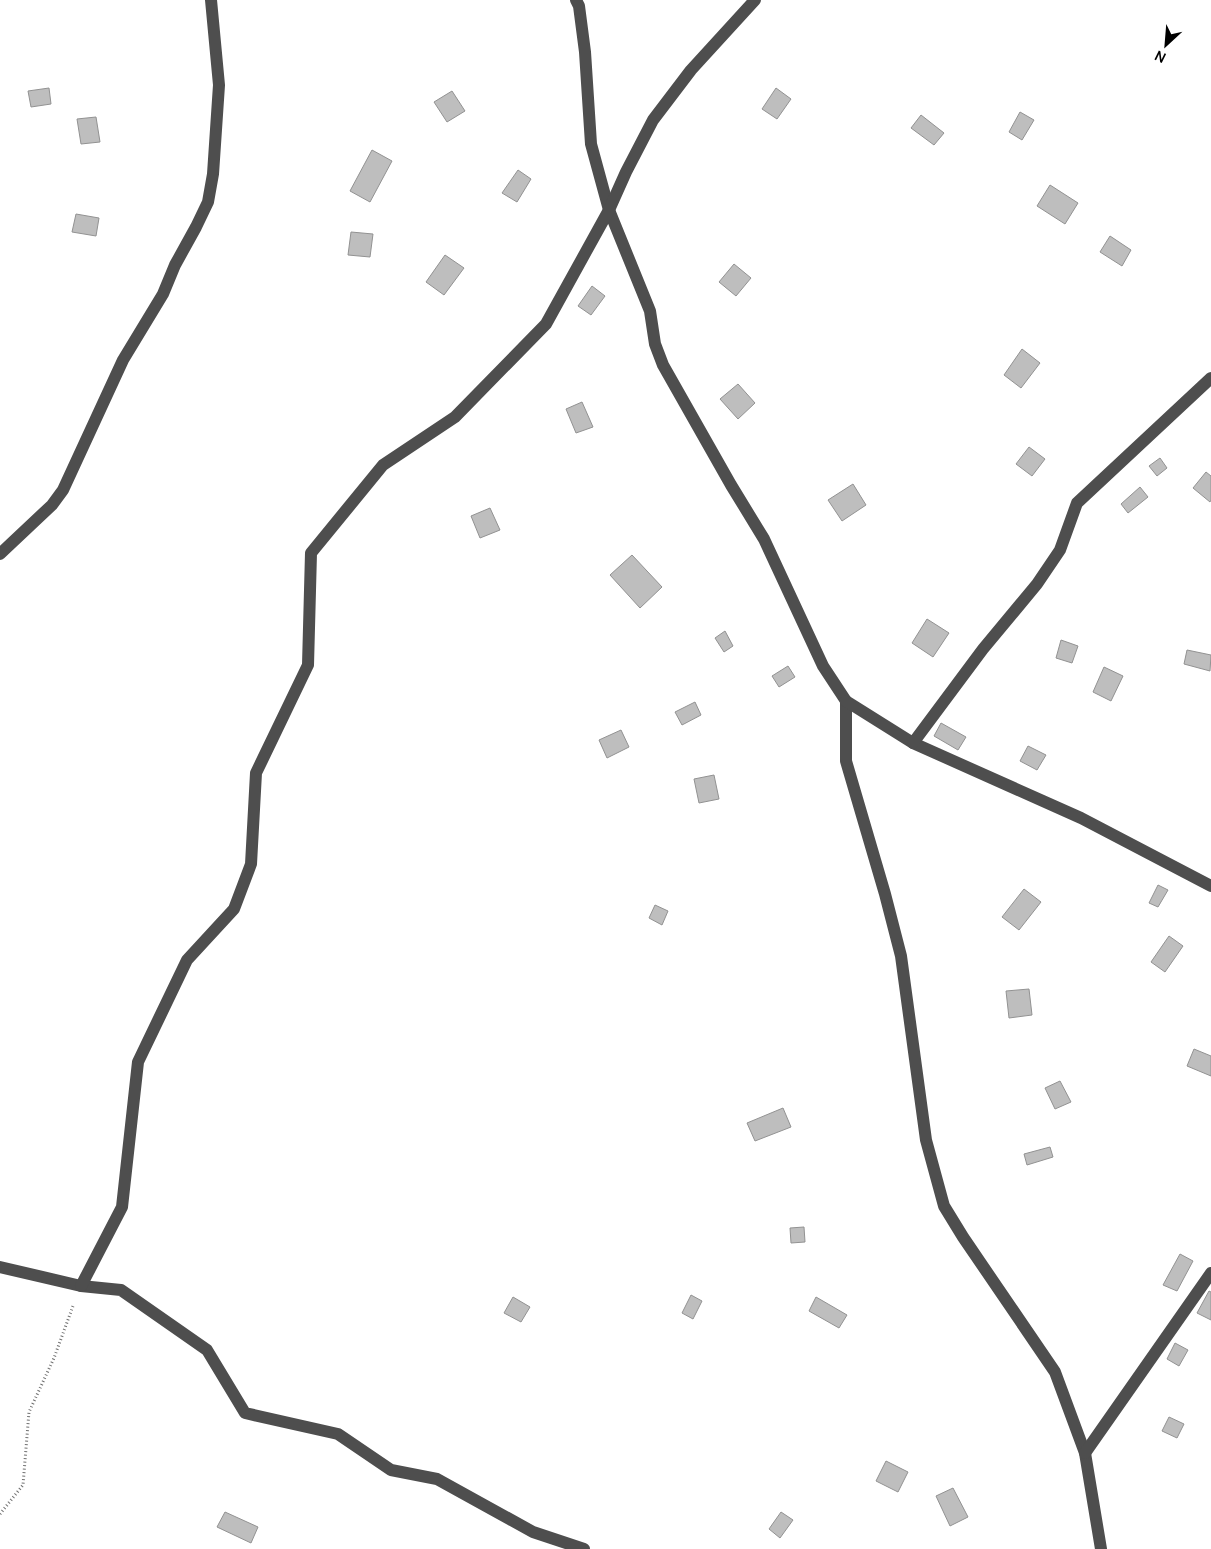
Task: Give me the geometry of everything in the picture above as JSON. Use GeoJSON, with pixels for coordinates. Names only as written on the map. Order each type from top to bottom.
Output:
{"type":"FeatureCollection","features":[{"type":"Feature","properties":{"kind":"street"},"geometry":{"type":"LineString","coordinates":[[0,554],[52,505],[63,490],[123,360],[163,294],[176,264],[208,202],[213,174],[219,85],[211,0]]}},
{"type":"Feature","properties":{"kind":"street"},"geometry":{"type":"LineString","coordinates":[[576,0],[579,6],[585,52],[591,144],[608,210],[650,311],[655,344],[662,365],[764,539],[823,666],[846,701],[913,743],[1081,818],[1211,886]]}},
{"type":"Feature","properties":{"kind":"street"},"geometry":{"type":"LineString","coordinates":[[81,1286],[122,1207],[138,1062],[187,960],[234,909],[251,864],[256,773],[308,665],[311,553],[383,465],[455,417],[546,324],[608,210],[653,120],[691,70],[755,0]]}},
{"type":"Feature","properties":{"kind":"street"},"geometry":{"type":"LineString","coordinates":[[913,743],[983,649],[1037,584],[1060,550],[1077,503],[1211,378]]}},
{"type":"Feature","properties":{"kind":"street"},"geometry":{"type":"LineString","coordinates":[[846,701],[846,761],[901,956],[926,1140],[944,1206],[962,1237],[1055,1372],[1085,1453],[1101,1549]]}},
{"type":"Feature","properties":{"kind":"street"},"geometry":{"type":"LineString","coordinates":[[0,1267],[81,1286],[121,1290],[207,1350],[245,1413],[338,1434],[391,1470],[437,1479],[533,1532],[584,1549]]}},
{"type":"Feature","properties":{"kind":"street"},"geometry":{"type":"LineString","coordinates":[[1085,1453],[1211,1272]]}},
{"type":"Feature","properties":{"kind":"path"},"geometry":{"type":"LineString","coordinates":[[0,1514],[22,1485],[29,1412],[54,1358],[81,1286]]}},
{"type":"Feature","properties":{"kind":"building"},"geometry":{"type":"Polygon","coordinates":[[[49,88],[51,104],[31,107],[28,91],[49,88]]]}},
{"type":"Feature","properties":{"kind":"building"},"geometry":{"type":"Polygon","coordinates":[[[776,88],[791,99],[777,119],[762,109],[776,88]]]}},
{"type":"Feature","properties":{"kind":"building"},"geometry":{"type":"Polygon","coordinates":[[[452,91],[465,111],[447,122],[434,102],[452,91]]]}},
{"type":"Feature","properties":{"kind":"building"},"geometry":{"type":"Polygon","coordinates":[[[1020,112],[1034,120],[1022,140],[1009,132],[1020,112]]]}},
{"type":"Feature","properties":{"kind":"building"},"geometry":{"type":"Polygon","coordinates":[[[921,115],[944,133],[934,145],[911,128],[921,115]]]}},
{"type":"Feature","properties":{"kind":"building"},"geometry":{"type":"Polygon","coordinates":[[[96,117],[100,142],[81,144],[77,119],[96,117]]]}},
{"type":"Feature","properties":{"kind":"building"},"geometry":{"type":"Polygon","coordinates":[[[372,150],[392,161],[370,202],[350,191],[372,150]]]}},
{"type":"Feature","properties":{"kind":"building"},"geometry":{"type":"Polygon","coordinates":[[[518,170],[531,179],[517,202],[502,193],[518,170]]]}},
{"type":"Feature","properties":{"kind":"building"},"geometry":{"type":"Polygon","coordinates":[[[1050,185],[1078,203],[1065,224],[1037,206],[1050,185]]]}},
{"type":"Feature","properties":{"kind":"building"},"geometry":{"type":"Polygon","coordinates":[[[76,214],[99,218],[96,236],[72,232],[76,214]]]}},
{"type":"Feature","properties":{"kind":"building"},"geometry":{"type":"Polygon","coordinates":[[[351,232],[373,234],[370,257],[348,255],[351,232]]]}},
{"type":"Feature","properties":{"kind":"building"},"geometry":{"type":"Polygon","coordinates":[[[1110,236],[1131,250],[1122,266],[1100,252],[1110,236]]]}},
{"type":"Feature","properties":{"kind":"building"},"geometry":{"type":"Polygon","coordinates":[[[445,255],[464,268],[444,295],[426,282],[445,255]]]}},
{"type":"Feature","properties":{"kind":"building"},"geometry":{"type":"Polygon","coordinates":[[[734,264],[751,278],[736,296],[719,282],[734,264]]]}},
{"type":"Feature","properties":{"kind":"building"},"geometry":{"type":"Polygon","coordinates":[[[592,286],[605,296],[591,315],[578,306],[592,286]]]}},
{"type":"Feature","properties":{"kind":"building"},"geometry":{"type":"Polygon","coordinates":[[[1022,349],[1040,363],[1021,388],[1004,375],[1022,349]]]}},
{"type":"Feature","properties":{"kind":"building"},"geometry":{"type":"Polygon","coordinates":[[[738,384],[755,403],[738,419],[720,399],[738,384]]]}},
{"type":"Feature","properties":{"kind":"building"},"geometry":{"type":"Polygon","coordinates":[[[582,402],[593,427],[576,433],[566,409],[582,402]]]}},
{"type":"Feature","properties":{"kind":"building"},"geometry":{"type":"Polygon","coordinates":[[[1029,447],[1045,459],[1032,476],[1016,464],[1029,447]]]}},
{"type":"Feature","properties":{"kind":"building"},"geometry":{"type":"Polygon","coordinates":[[[1160,458],[1167,468],[1157,476],[1149,466],[1160,458]]]}},
{"type":"Feature","properties":{"kind":"building"},"geometry":{"type":"Polygon","coordinates":[[[1206,472],[1211,476],[1210,502],[1193,488],[1206,472]]]}},
{"type":"Feature","properties":{"kind":"building"},"geometry":{"type":"Polygon","coordinates":[[[853,484],[866,505],[842,521],[828,500],[853,484]]]}},
{"type":"Feature","properties":{"kind":"building"},"geometry":{"type":"Polygon","coordinates":[[[1140,487],[1148,497],[1128,513],[1121,504],[1140,487]]]}},
{"type":"Feature","properties":{"kind":"building"},"geometry":{"type":"Polygon","coordinates":[[[490,508],[500,530],[480,538],[471,516],[490,508]]]}},
{"type":"Feature","properties":{"kind":"building"},"geometry":{"type":"Polygon","coordinates":[[[632,555],[662,587],[640,608],[610,575],[632,555]]]}},
{"type":"Feature","properties":{"kind":"building"},"geometry":{"type":"Polygon","coordinates":[[[927,619],[949,633],[933,657],[912,643],[927,619]]]}},
{"type":"Feature","properties":{"kind":"building"},"geometry":{"type":"Polygon","coordinates":[[[725,631],[733,646],[724,652],[715,638],[725,631]]]}},
{"type":"Feature","properties":{"kind":"building"},"geometry":{"type":"Polygon","coordinates":[[[1061,640],[1078,646],[1072,663],[1056,658],[1061,640]]]}},
{"type":"Feature","properties":{"kind":"building"},"geometry":{"type":"Polygon","coordinates":[[[1187,650],[1211,655],[1210,671],[1184,664],[1187,650]]]}},
{"type":"Feature","properties":{"kind":"building"},"geometry":{"type":"Polygon","coordinates":[[[788,666],[795,677],[779,687],[772,676],[788,666]]]}},
{"type":"Feature","properties":{"kind":"building"},"geometry":{"type":"Polygon","coordinates":[[[1104,667],[1123,676],[1111,701],[1093,692],[1104,667]]]}},
{"type":"Feature","properties":{"kind":"building"},"geometry":{"type":"Polygon","coordinates":[[[695,702],[701,715],[682,725],[675,712],[695,702]]]}},
{"type":"Feature","properties":{"kind":"building"},"geometry":{"type":"Polygon","coordinates":[[[941,723],[966,737],[958,750],[934,736],[941,723]]]}},
{"type":"Feature","properties":{"kind":"building"},"geometry":{"type":"Polygon","coordinates":[[[621,730],[629,747],[607,758],[599,740],[621,730]]]}},
{"type":"Feature","properties":{"kind":"building"},"geometry":{"type":"Polygon","coordinates":[[[1028,746],[1046,755],[1037,770],[1020,761],[1028,746]]]}},
{"type":"Feature","properties":{"kind":"building"},"geometry":{"type":"Polygon","coordinates":[[[714,775],[719,799],[699,803],[694,779],[714,775]]]}},
{"type":"Feature","properties":{"kind":"building"},"geometry":{"type":"Polygon","coordinates":[[[1158,885],[1168,890],[1158,907],[1149,903],[1158,885]]]}},
{"type":"Feature","properties":{"kind":"building"},"geometry":{"type":"Polygon","coordinates":[[[1024,889],[1041,902],[1019,930],[1002,917],[1024,889]]]}},
{"type":"Feature","properties":{"kind":"building"},"geometry":{"type":"Polygon","coordinates":[[[655,905],[668,911],[662,925],[649,918],[655,905]]]}},
{"type":"Feature","properties":{"kind":"building"},"geometry":{"type":"Polygon","coordinates":[[[1169,936],[1183,946],[1165,972],[1151,962],[1169,936]]]}},
{"type":"Feature","properties":{"kind":"building"},"geometry":{"type":"Polygon","coordinates":[[[1029,989],[1032,1015],[1009,1018],[1006,991],[1029,989]]]}},
{"type":"Feature","properties":{"kind":"building"},"geometry":{"type":"Polygon","coordinates":[[[1194,1049],[1211,1056],[1211,1076],[1187,1066],[1194,1049]]]}},
{"type":"Feature","properties":{"kind":"building"},"geometry":{"type":"Polygon","coordinates":[[[1060,1081],[1071,1102],[1055,1109],[1045,1088],[1060,1081]]]}},
{"type":"Feature","properties":{"kind":"building"},"geometry":{"type":"Polygon","coordinates":[[[783,1108],[791,1127],[755,1141],[747,1123],[783,1108]]]}},
{"type":"Feature","properties":{"kind":"building"},"geometry":{"type":"Polygon","coordinates":[[[1050,1147],[1053,1157],[1027,1165],[1024,1154],[1050,1147]]]}},
{"type":"Feature","properties":{"kind":"building"},"geometry":{"type":"Polygon","coordinates":[[[804,1227],[805,1242],[791,1243],[790,1228],[804,1227]]]}},
{"type":"Feature","properties":{"kind":"building"},"geometry":{"type":"Polygon","coordinates":[[[1180,1254],[1193,1261],[1177,1291],[1163,1285],[1180,1254]]]}},
{"type":"Feature","properties":{"kind":"building"},"geometry":{"type":"Polygon","coordinates":[[[1209,1291],[1211,1292],[1211,1320],[1197,1313],[1209,1291]]]}},
{"type":"Feature","properties":{"kind":"building"},"geometry":{"type":"Polygon","coordinates":[[[691,1295],[702,1301],[693,1319],[682,1313],[691,1295]]]}},
{"type":"Feature","properties":{"kind":"building"},"geometry":{"type":"Polygon","coordinates":[[[513,1297],[530,1307],[521,1322],[504,1313],[513,1297]]]}},
{"type":"Feature","properties":{"kind":"building"},"geometry":{"type":"Polygon","coordinates":[[[816,1297],[847,1315],[839,1328],[809,1311],[816,1297]]]}},
{"type":"Feature","properties":{"kind":"building"},"geometry":{"type":"Polygon","coordinates":[[[1175,1343],[1188,1350],[1179,1366],[1167,1359],[1175,1343]]]}},
{"type":"Feature","properties":{"kind":"building"},"geometry":{"type":"Polygon","coordinates":[[[1169,1417],[1184,1424],[1177,1438],[1162,1431],[1169,1417]]]}},
{"type":"Feature","properties":{"kind":"building"},"geometry":{"type":"Polygon","coordinates":[[[886,1461],[908,1472],[898,1492],[876,1481],[886,1461]]]}},
{"type":"Feature","properties":{"kind":"building"},"geometry":{"type":"Polygon","coordinates":[[[953,1488],[968,1517],[950,1526],[936,1496],[953,1488]]]}},
{"type":"Feature","properties":{"kind":"building"},"geometry":{"type":"Polygon","coordinates":[[[225,1512],[258,1527],[251,1543],[217,1527],[225,1512]]]}},
{"type":"Feature","properties":{"kind":"building"},"geometry":{"type":"Polygon","coordinates":[[[781,1512],[793,1520],[780,1538],[769,1529],[781,1512]]]}}]}
